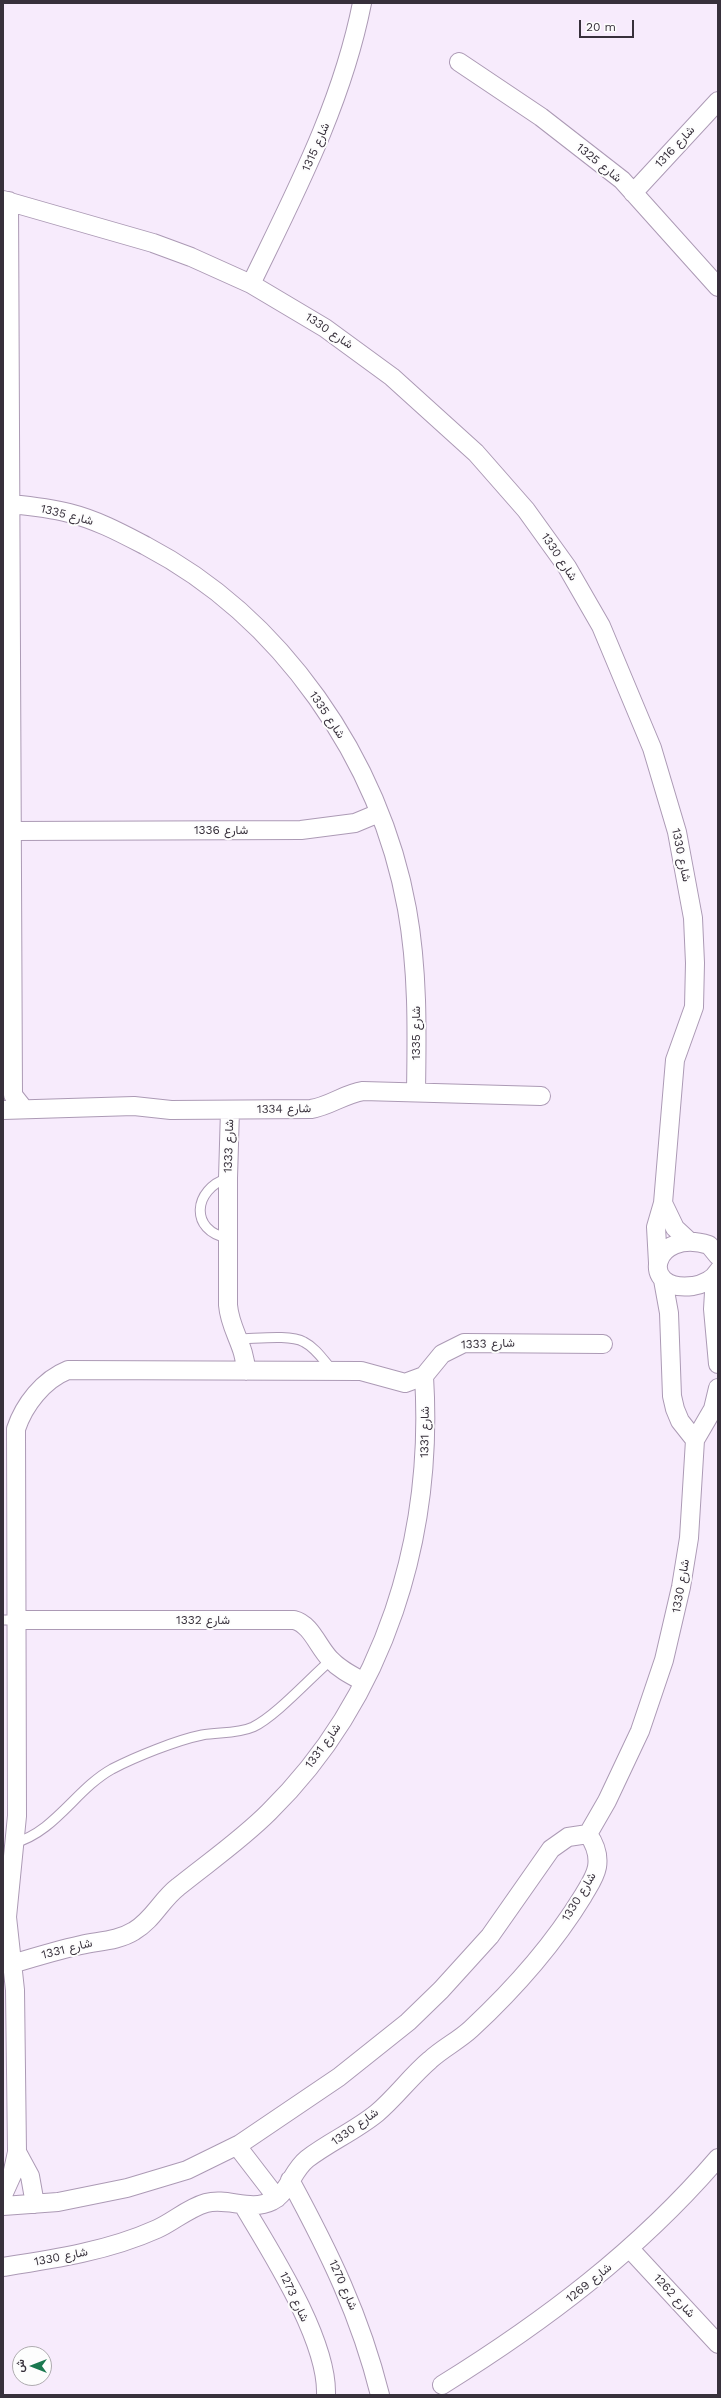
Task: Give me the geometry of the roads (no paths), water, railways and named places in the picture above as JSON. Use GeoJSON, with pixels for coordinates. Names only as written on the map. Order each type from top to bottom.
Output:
{"type":"FeatureCollection","features":[{"type":"Feature","properties":{"kind":"street","name":"شارع 1315"},"geometry":{"type":"LineString","coordinates":[[251,284],[328,121],[344,76],[361,3]]}},
{"type":"Feature","properties":{"kind":"street","name":"شارع 1325"},"geometry":{"type":"LineString","coordinates":[[460,62],[541,117],[622,180],[718,288]]}},
{"type":"Feature","properties":{"kind":"street","name":"شارع 1316"},"geometry":{"type":"LineString","coordinates":[[633,193],[718,102]]}},
{"type":"Feature","properties":{"kind":"street","name":"شارع 1330"},"geometry":{"type":"LineString","coordinates":[[6,201],[153,243],[217,268],[251,284],[290,306],[359,351],[403,387],[476,453],[526,510],[551,543],[584,596],[616,661],[652,748],[666,790],[682,853],[693,918],[695,963],[694,1007],[675,1060],[663,1204],[656,1227],[661,1272],[669,1313],[672,1396],[674,1410],[680,1421],[695,1440]]}},
{"type":"Feature","properties":{"kind":"street"},"geometry":{"type":"LineString","coordinates":[[6,201],[7,455],[11,504],[7,656],[12,831],[13,1095],[18,1105],[24,1109]]}},
{"type":"Feature","properties":{"kind":"street","name":"شارع 1335"},"geometry":{"type":"LineString","coordinates":[[11,504],[70,513],[113,529],[190,571],[236,607],[286,658],[327,712],[352,755],[379,813],[399,874],[412,943],[417,1014],[416,1091]]}},
{"type":"Feature","properties":{"kind":"street","name":"شارع 1336"},"geometry":{"type":"LineString","coordinates":[[12,831],[300,830],[355,823],[379,813]]}},
{"type":"Feature","properties":{"kind":"street","name":"شارع 1334"},"geometry":{"type":"LineString","coordinates":[[3,1110],[134,1106],[171,1110],[310,1109],[327,1106],[355,1092],[416,1091],[541,1096]]}},
{"type":"Feature","properties":{"kind":"street","name":"شارع 1333"},"geometry":{"type":"LineString","coordinates":[[230,1110],[228,1178],[229,1314],[244,1354],[246,1371]]}},
{"type":"Feature","properties":{"kind":"street"},"geometry":{"type":"LineString","coordinates":[[663,1204],[675,1228],[689,1241]]}},
{"type":"Feature","properties":{"kind":"street"},"geometry":{"type":"LineString","coordinates":[[716,1274],[704,1283],[686,1287],[672,1285],[661,1272],[660,1257],[668,1248],[676,1244],[689,1241],[709,1245],[718,1256]]}},
{"type":"Feature","properties":{"kind":"street"},"geometry":{"type":"LineString","coordinates":[[716,1274],[713,1310],[718,1364]]}},
{"type":"Feature","properties":{"kind":"street","name":"شارع 1333"},"geometry":{"type":"LineString","coordinates":[[424,1376],[442,1354],[464,1343],[603,1344]]}},
{"type":"Feature","properties":{"kind":"street"},"geometry":{"type":"LineString","coordinates":[[3,2195],[12,2175],[17,2152],[15,1990],[7,1917],[17,1816],[10,1747],[10,1620],[16,1429],[23,1411],[37,1392],[61,1373],[75,1369],[368,1372],[398,1382],[412,1382],[424,1376]]}},
{"type":"Feature","properties":{"kind":"street","name":"شارع 1331"},"geometry":{"type":"LineString","coordinates":[[12,1964],[67,1948],[116,1938],[142,1926],[168,1895],[245,1835],[294,1785],[335,1731],[364,1682],[394,1610],[413,1546],[420,1513],[426,1447],[424,1376]]}},
{"type":"Feature","properties":{"kind":"street","name":"شارع 1330"},"geometry":{"type":"LineString","coordinates":[[3,2267],[74,2255],[126,2241],[157,2229],[204,2204],[221,2202],[243,2205],[262,2204],[277,2198],[307,2159],[376,2113],[430,2059],[470,2030],[536,1961],[574,1910],[594,1876],[597,1867],[596,1850],[588,1834],[608,1800],[634,1745],[664,1660],[681,1587],[689,1538],[695,1440],[710,1415],[718,1388]]}},
{"type":"Feature","properties":{"kind":"street","name":"شارع 1332"},"geometry":{"type":"LineString","coordinates":[[10,1620],[294,1620],[308,1628],[331,1660],[348,1674],[364,1682]]}},
{"type":"Feature","properties":{"kind":"street"},"geometry":{"type":"LineString","coordinates":[[3,2206],[58,2202],[127,2188],[187,2170],[237,2146],[339,2077],[408,2022],[441,1990],[490,1936],[551,1849],[568,1837],[588,1834]]}},
{"type":"Feature","properties":{"kind":"street"},"geometry":{"type":"LineString","coordinates":[[237,2146],[277,2198]]}},
{"type":"Feature","properties":{"kind":"street"},"geometry":{"type":"LineString","coordinates":[[17,2152],[30,2176],[35,2204]]}},
{"type":"Feature","properties":{"kind":"street","name":"شارع 1269"},"geometry":{"type":"LineString","coordinates":[[442,2385],[509,2343],[562,2305],[630,2249],[718,2158]]}},
{"type":"Feature","properties":{"kind":"street","name":"شارع 1270"},"geometry":{"type":"LineString","coordinates":[[290,2180],[341,2279],[370,2356],[380,2395]]}},
{"type":"Feature","properties":{"kind":"street","name":"شارع 1273"},"geometry":{"type":"LineString","coordinates":[[243,2205],[283,2272],[303,2314],[324,2372],[326,2395]]}},
{"type":"Feature","properties":{"kind":"street","name":"شارع 1262"},"geometry":{"type":"LineString","coordinates":[[630,2249],[718,2344]]}},
{"type":"Feature","properties":{"kind":"lane"},"geometry":{"type":"LineString","coordinates":[[228,1178],[209,1189],[201,1202],[200,1209],[200,1216],[206,1228],[213,1234],[228,1238]]}},
{"type":"Feature","properties":{"kind":"lane"},"geometry":{"type":"LineString","coordinates":[[239,1339],[291,1338],[303,1341],[313,1348],[333,1371]]}},
{"type":"Feature","properties":{"kind":"lane"},"geometry":{"type":"LineString","coordinates":[[14,1844],[36,1834],[88,1785],[112,1769],[188,1739],[214,1733],[240,1731],[263,1722],[331,1660]]}}]}
